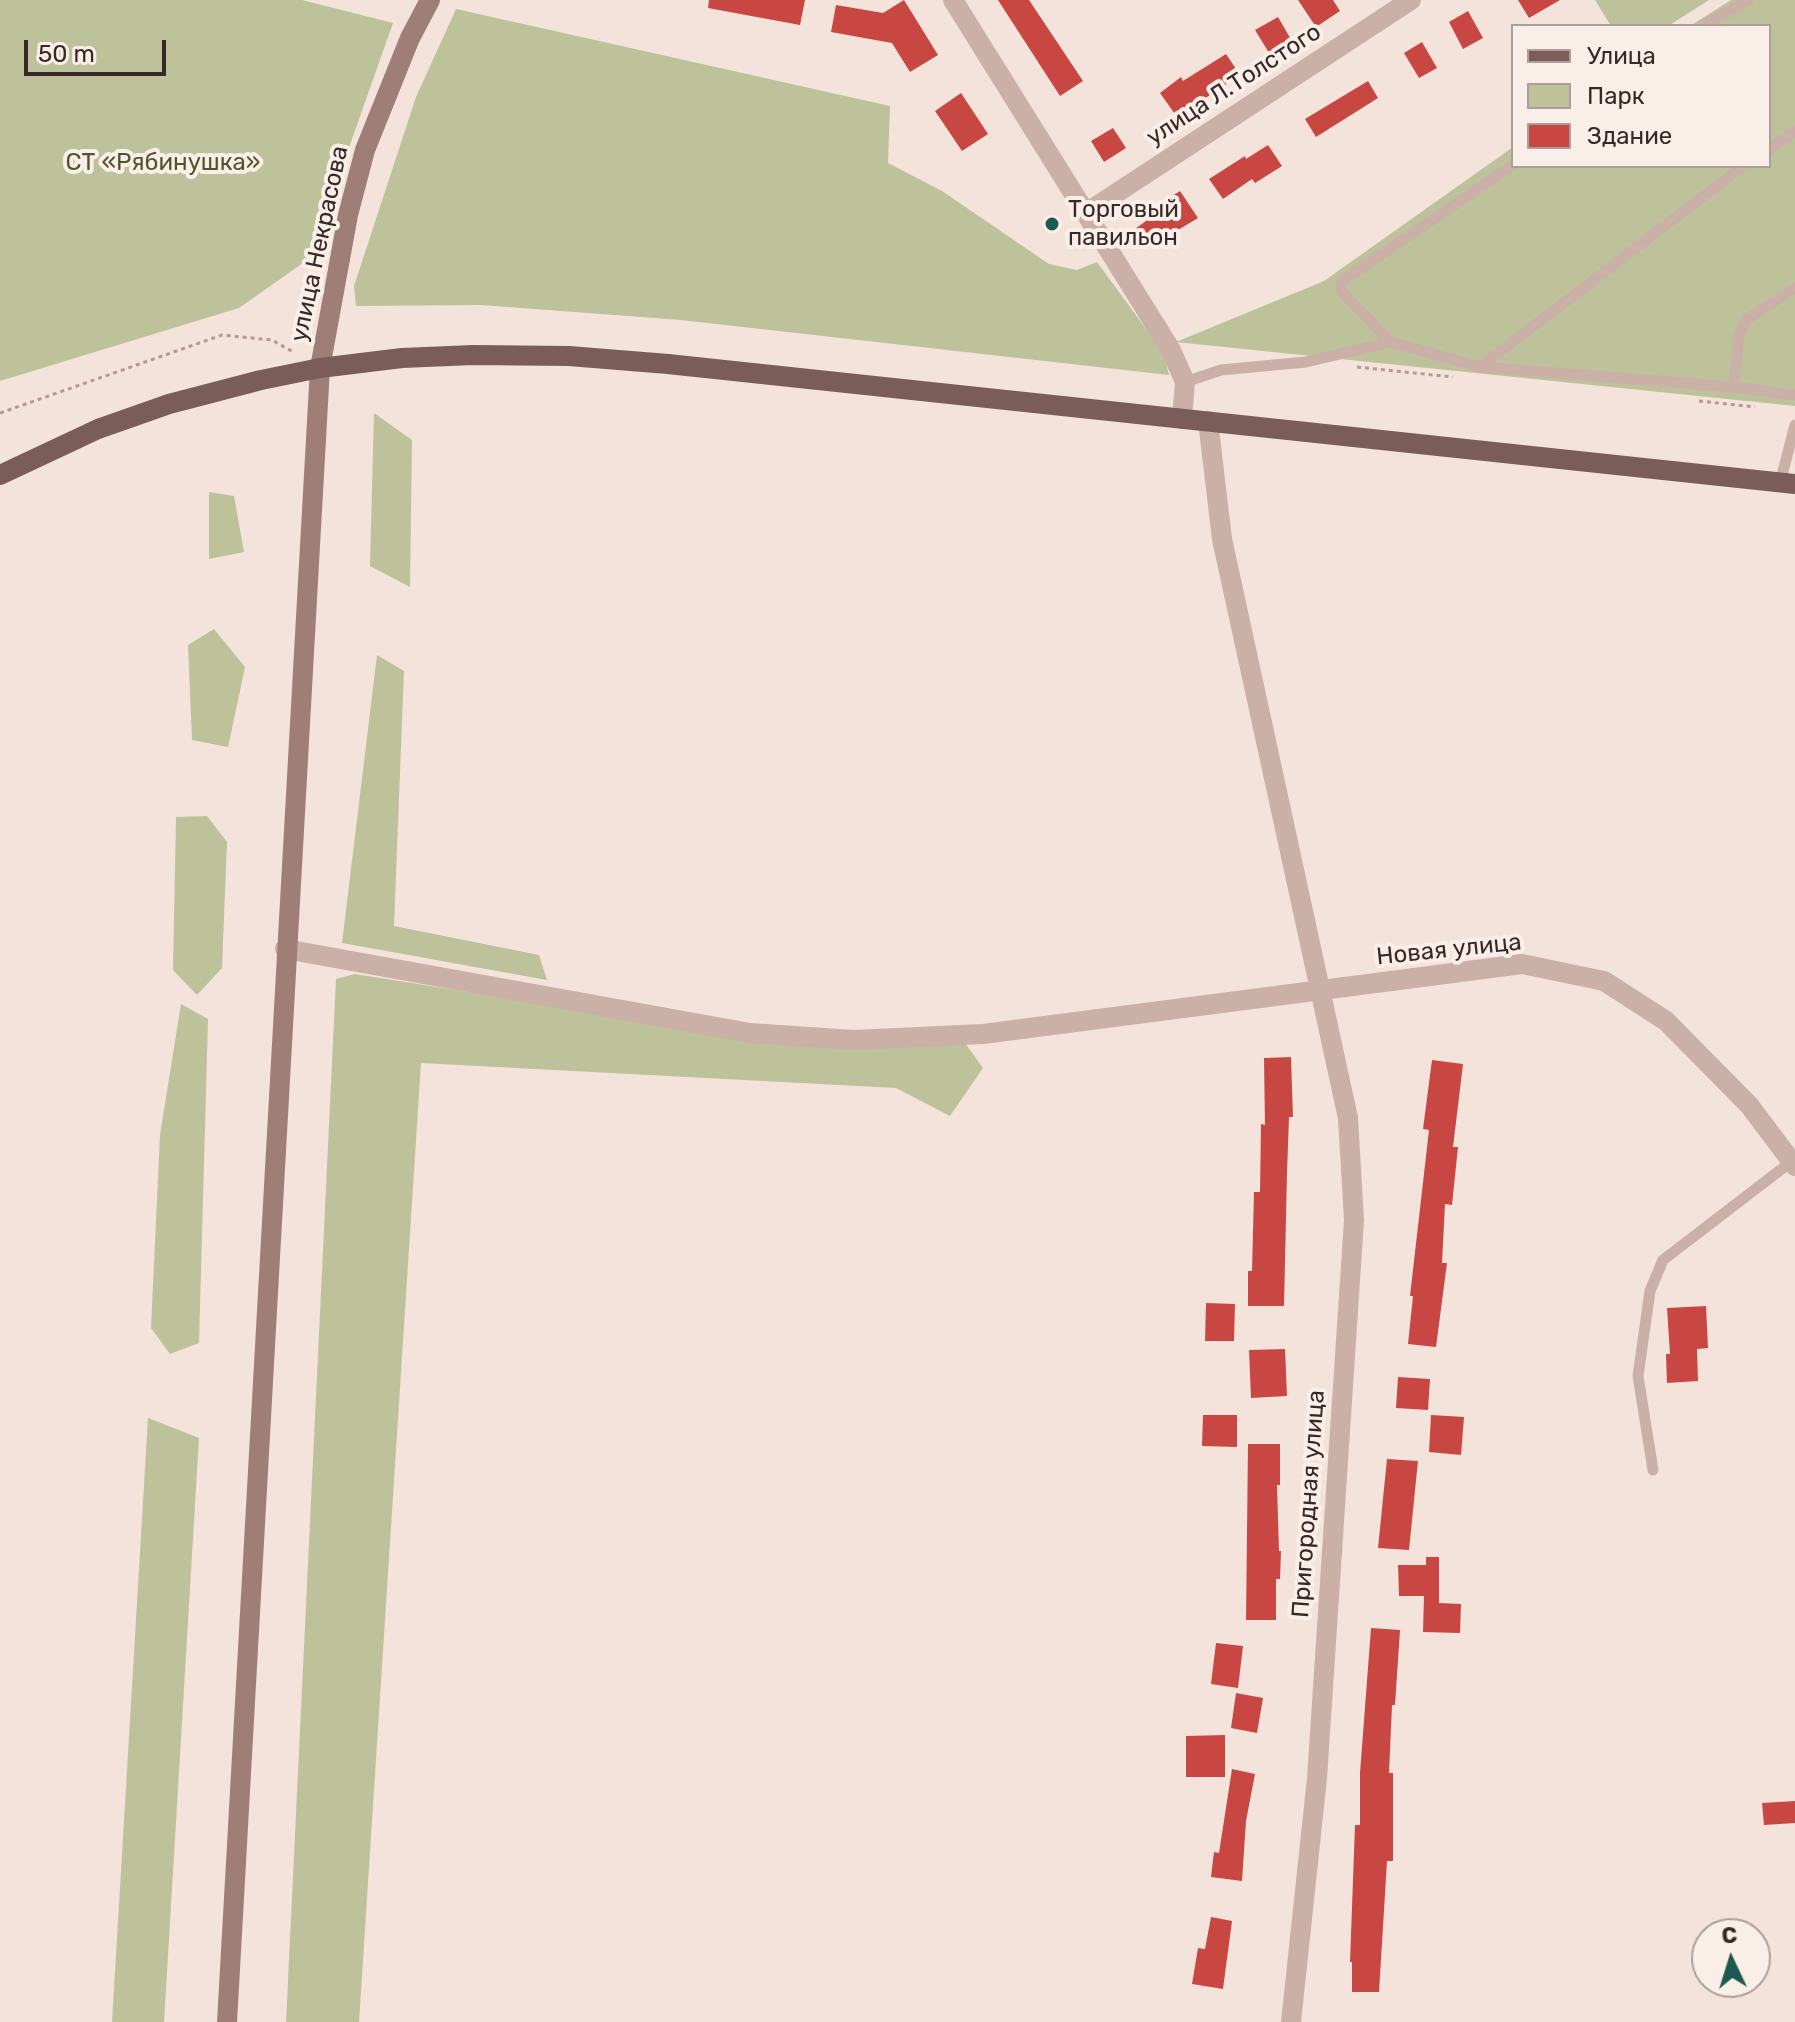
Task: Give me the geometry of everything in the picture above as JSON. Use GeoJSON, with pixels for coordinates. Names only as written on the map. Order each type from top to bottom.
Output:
{"type":"FeatureCollection","features":[{"type":"Feature","properties":{"kind":"main road"},"geometry":{"type":"LineString","coordinates":[[0,475],[98,429],[169,404],[320,368],[402,358],[473,355],[569,356],[668,364],[1788,483]]}},
{"type":"Feature","properties":{"kind":"street","name":"улица Некрасова"},"geometry":{"type":"LineString","coordinates":[[227,2022],[320,368],[348,215],[365,150],[410,38],[430,0]]}},
{"type":"Feature","properties":{"kind":"street"},"geometry":{"type":"LineString","coordinates":[[953,0],[1171,350],[1185,382],[1182,419]]}},
{"type":"Feature","properties":{"kind":"street","name":"улица Л.Толстого"},"geometry":{"type":"LineString","coordinates":[[1086,213],[1411,0]]}},
{"type":"Feature","properties":{"kind":"street","name":"Пригородная улица"},"geometry":{"type":"LineString","coordinates":[[1208,421],[1222,539],[1348,1118],[1354,1220],[1317,1778],[1291,2022]]}},
{"type":"Feature","properties":{"kind":"street","name":"Новая улица"},"geometry":{"type":"LineString","coordinates":[[285,949],[750,1033],[853,1040],[983,1034],[1522,964],[1604,981],[1666,1021],[1749,1105],[1793,1164]]}},
{"type":"Feature","properties":{"kind":"lane"},"geometry":{"type":"LineString","coordinates":[[1706,24],[1748,0]]}},
{"type":"Feature","properties":{"kind":"lane"},"geometry":{"type":"LineString","coordinates":[[1771,148],[1795,131]]}},
{"type":"Feature","properties":{"kind":"lane"},"geometry":{"type":"LineString","coordinates":[[1391,342],[1342,292],[1341,282],[1511,166]]}},
{"type":"Feature","properties":{"kind":"lane"},"geometry":{"type":"LineString","coordinates":[[1480,367],[1740,168]]}},
{"type":"Feature","properties":{"kind":"lane"},"geometry":{"type":"LineString","coordinates":[[1734,387],[1739,335],[1746,320],[1795,288]]}},
{"type":"Feature","properties":{"kind":"lane"},"geometry":{"type":"LineString","coordinates":[[1185,382],[1221,370],[1306,362],[1391,342],[1480,367],[1734,387],[1795,395]]}},
{"type":"Feature","properties":{"kind":"lane"},"geometry":{"type":"LineString","coordinates":[[1788,483],[1795,425]]}},
{"type":"Feature","properties":{"kind":"lane"},"geometry":{"type":"LineString","coordinates":[[1653,1470],[1638,1376],[1650,1291],[1663,1260],[1793,1164]]}},
{"type":"Feature","properties":{"kind":"path"},"geometry":{"type":"LineString","coordinates":[[0,413],[222,335],[272,340],[320,368]]}},
{"type":"Feature","properties":{"kind":"green space","name":"СТ «Рябинушка»"},"geometry":{"type":"Polygon","coordinates":[[[0,0],[302,0],[393,23],[310,258],[239,308],[0,381],[0,0]]]}},
{"type":"Feature","properties":{"kind":"green space"},"geometry":{"type":"Polygon","coordinates":[[[1595,0],[1709,0],[1671,24],[1610,24],[1595,0]]]}},
{"type":"Feature","properties":{"kind":"green space"},"geometry":{"type":"Polygon","coordinates":[[[1731,0],[1795,0],[1795,406],[1176,342],[1324,281],[1511,148],[1511,168],[1771,168],[1771,24],[1693,24],[1731,0]]]}},
{"type":"Feature","properties":{"kind":"green space"},"geometry":{"type":"Polygon","coordinates":[[[456,9],[890,106],[888,163],[942,191],[1049,264],[1077,270],[1097,262],[1163,352],[1169,375],[681,320],[481,305],[356,306],[354,286],[416,97],[456,9]]]}},
{"type":"Feature","properties":{"kind":"green space"},"geometry":{"type":"Polygon","coordinates":[[[374,413],[412,440],[410,587],[370,566],[374,413]]]}},
{"type":"Feature","properties":{"kind":"green space"},"geometry":{"type":"Polygon","coordinates":[[[209,492],[234,496],[244,552],[209,559],[209,492]]]}},
{"type":"Feature","properties":{"kind":"green space"},"geometry":{"type":"Polygon","coordinates":[[[214,629],[245,667],[228,747],[192,740],[188,645],[214,629]]]}},
{"type":"Feature","properties":{"kind":"green space"},"geometry":{"type":"Polygon","coordinates":[[[377,655],[404,671],[394,926],[539,955],[547,980],[342,943],[377,655]]]}},
{"type":"Feature","properties":{"kind":"green space"},"geometry":{"type":"Polygon","coordinates":[[[207,816],[227,842],[222,968],[197,995],[173,970],[176,817],[207,816]]]}},
{"type":"Feature","properties":{"kind":"green space"},"geometry":{"type":"Polygon","coordinates":[[[355,974],[797,1044],[965,1043],[983,1068],[950,1116],[896,1088],[421,1063],[359,2022],[286,2022],[336,979],[355,974]]]}},
{"type":"Feature","properties":{"kind":"green space"},"geometry":{"type":"Polygon","coordinates":[[[181,1004],[208,1019],[199,1343],[170,1354],[151,1328],[160,1135],[181,1004]]]}},
{"type":"Feature","properties":{"kind":"green space"},"geometry":{"type":"Polygon","coordinates":[[[148,1418],[199,1438],[164,2022],[112,2022],[148,1418]]]}},
{"type":"Feature","properties":{"kind":"building"},"geometry":{"type":"Polygon","coordinates":[[[709,0],[805,0],[800,25],[708,8],[709,0]]]}},
{"type":"Feature","properties":{"kind":"building"},"geometry":{"type":"Polygon","coordinates":[[[904,0],[938,55],[910,72],[892,43],[831,32],[836,5],[883,13],[904,0]]]}},
{"type":"Feature","properties":{"kind":"building"},"geometry":{"type":"Polygon","coordinates":[[[998,0],[1029,0],[1083,81],[1060,96],[998,0]]]}},
{"type":"Feature","properties":{"kind":"building"},"geometry":{"type":"Polygon","coordinates":[[[1298,0],[1333,0],[1340,11],[1316,27],[1298,0]]]}},
{"type":"Feature","properties":{"kind":"building"},"geometry":{"type":"Polygon","coordinates":[[[1518,0],[1560,0],[1529,18],[1518,0]]]}},
{"type":"Feature","properties":{"kind":"building"},"geometry":{"type":"Polygon","coordinates":[[[1468,11],[1483,38],[1463,49],[1449,22],[1468,11]]]}},
{"type":"Feature","properties":{"kind":"building"},"geometry":{"type":"Polygon","coordinates":[[[1278,17],[1293,43],[1271,56],[1255,30],[1278,17]]]}},
{"type":"Feature","properties":{"kind":"building"},"geometry":{"type":"Polygon","coordinates":[[[1422,42],[1437,68],[1419,78],[1404,53],[1422,42]]]}},
{"type":"Feature","properties":{"kind":"building"},"geometry":{"type":"Polygon","coordinates":[[[1226,54],[1240,75],[1177,117],[1160,93],[1181,77],[1183,81],[1226,54]]]}},
{"type":"Feature","properties":{"kind":"building"},"geometry":{"type":"Polygon","coordinates":[[[1368,81],[1378,98],[1316,137],[1305,119],[1368,81]]]}},
{"type":"Feature","properties":{"kind":"building"},"geometry":{"type":"Polygon","coordinates":[[[961,93],[988,134],[962,151],[935,111],[961,93]]]}},
{"type":"Feature","properties":{"kind":"building"},"geometry":{"type":"Polygon","coordinates":[[[1113,128],[1126,148],[1104,162],[1091,141],[1113,128]]]}},
{"type":"Feature","properties":{"kind":"building"},"geometry":{"type":"Polygon","coordinates":[[[1268,145],[1282,166],[1255,183],[1252,179],[1223,199],[1209,179],[1268,145]]]}},
{"type":"Feature","properties":{"kind":"building"},"geometry":{"type":"Polygon","coordinates":[[[1180,191],[1198,218],[1148,248],[1135,229],[1161,210],[1158,205],[1180,191]]]}},
{"type":"Feature","properties":{"kind":"building"},"geometry":{"type":"Polygon","coordinates":[[[1291,1057],[1293,1117],[1289,1117],[1284,1306],[1248,1306],[1254,1192],[1260,1192],[1261,1124],[1265,1125],[1264,1058],[1291,1057]]]}},
{"type":"Feature","properties":{"kind":"building"},"geometry":{"type":"Polygon","coordinates":[[[1432,1060],[1463,1064],[1453,1147],[1458,1147],[1452,1205],[1445,1204],[1442,1263],[1447,1263],[1436,1347],[1408,1344],[1413,1296],[1410,1296],[1429,1130],[1423,1129],[1432,1060]]]}},
{"type":"Feature","properties":{"kind":"building"},"geometry":{"type":"Polygon","coordinates":[[[1206,1303],[1235,1304],[1234,1341],[1205,1341],[1206,1303]]]}},
{"type":"Feature","properties":{"kind":"building"},"geometry":{"type":"Polygon","coordinates":[[[1706,1306],[1708,1348],[1697,1349],[1698,1381],[1667,1383],[1666,1354],[1670,1354],[1667,1308],[1706,1306]]]}},
{"type":"Feature","properties":{"kind":"building"},"geometry":{"type":"Polygon","coordinates":[[[1285,1349],[1287,1396],[1251,1398],[1249,1350],[1285,1349]]]}},
{"type":"Feature","properties":{"kind":"building"},"geometry":{"type":"Polygon","coordinates":[[[1398,1377],[1430,1379],[1428,1410],[1396,1408],[1398,1377]]]}},
{"type":"Feature","properties":{"kind":"building"},"geometry":{"type":"Polygon","coordinates":[[[1203,1415],[1237,1415],[1237,1447],[1202,1446],[1203,1415]]]}},
{"type":"Feature","properties":{"kind":"building"},"geometry":{"type":"Polygon","coordinates":[[[1431,1415],[1464,1417],[1461,1455],[1429,1452],[1431,1415]]]}},
{"type":"Feature","properties":{"kind":"building"},"geometry":{"type":"Polygon","coordinates":[[[1248,1444],[1280,1444],[1280,1485],[1277,1485],[1281,1551],[1280,1579],[1276,1579],[1276,1620],[1246,1620],[1248,1444]]]}},
{"type":"Feature","properties":{"kind":"building"},"geometry":{"type":"Polygon","coordinates":[[[1387,1459],[1418,1461],[1409,1550],[1378,1548],[1387,1459]]]}},
{"type":"Feature","properties":{"kind":"building"},"geometry":{"type":"Polygon","coordinates":[[[1426,1557],[1439,1557],[1439,1603],[1461,1604],[1460,1633],[1423,1632],[1424,1596],[1399,1596],[1398,1565],[1426,1565],[1426,1557]]]}},
{"type":"Feature","properties":{"kind":"building"},"geometry":{"type":"Polygon","coordinates":[[[1371,1628],[1400,1630],[1389,1773],[1393,1773],[1393,1861],[1387,1861],[1379,1992],[1352,1992],[1350,1962],[1355,1825],[1360,1825],[1360,1773],[1371,1628]]]}},
{"type":"Feature","properties":{"kind":"building"},"geometry":{"type":"Polygon","coordinates":[[[1216,1643],[1243,1646],[1238,1688],[1211,1684],[1216,1643]]]}},
{"type":"Feature","properties":{"kind":"building"},"geometry":{"type":"Polygon","coordinates":[[[1236,1693],[1263,1698],[1257,1733],[1231,1728],[1236,1693]]]}},
{"type":"Feature","properties":{"kind":"building"},"geometry":{"type":"Polygon","coordinates":[[[1225,1735],[1225,1777],[1186,1777],[1186,1736],[1225,1735]]]}},
{"type":"Feature","properties":{"kind":"building"},"geometry":{"type":"Polygon","coordinates":[[[1232,1769],[1255,1774],[1246,1821],[1242,1881],[1211,1877],[1214,1852],[1219,1853],[1232,1769]]]}},
{"type":"Feature","properties":{"kind":"building"},"geometry":{"type":"Polygon","coordinates":[[[1795,1801],[1795,1823],[1764,1825],[1762,1803],[1795,1801]]]}},
{"type":"Feature","properties":{"kind":"building"},"geometry":{"type":"Polygon","coordinates":[[[1211,1917],[1232,1921],[1223,1989],[1192,1984],[1198,1948],[1205,1949],[1211,1917]]]}},
{"type":"Feature","properties":{"kind":"place","name":"Торговый павильон"},"geometry":{"type":"Point","coordinates":[1052,224]}}]}
